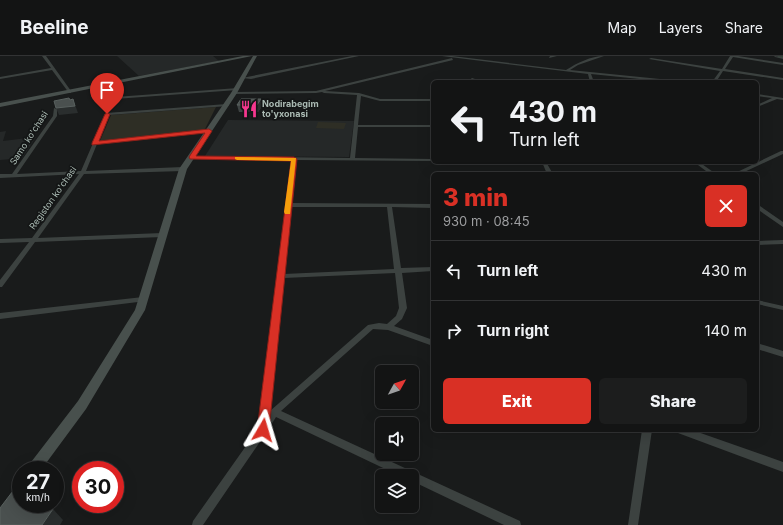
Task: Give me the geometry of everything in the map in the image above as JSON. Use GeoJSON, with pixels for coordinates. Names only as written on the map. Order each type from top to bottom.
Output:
{"type":"FeatureCollection","features":[{"type":"Feature","properties":{"kind":"street"},"geometry":{"type":"LineString","coordinates":[[44,56],[70,92]]}},
{"type":"Feature","properties":{"kind":"street"},"geometry":{"type":"LineString","coordinates":[[0,105],[250,56]]}},
{"type":"Feature","properties":{"kind":"street"},"geometry":{"type":"LineString","coordinates":[[39,461],[82,405],[140,310],[183,169],[236,91],[255,56]]}},
{"type":"Feature","properties":{"kind":"street"},"geometry":{"type":"LineString","coordinates":[[244,78],[251,78],[356,56]]}},
{"type":"Feature","properties":{"kind":"street"},"geometry":{"type":"LineString","coordinates":[[444,56],[567,71],[660,80]]}},
{"type":"Feature","properties":{"kind":"street"},"geometry":{"type":"LineString","coordinates":[[316,92],[461,56]]}},
{"type":"Feature","properties":{"kind":"street"},"geometry":{"type":"LineString","coordinates":[[550,57],[555,56]]}},
{"type":"Feature","properties":{"kind":"street"},"geometry":{"type":"LineString","coordinates":[[567,71],[577,64],[602,56]]}},
{"type":"Feature","properties":{"kind":"street"},"geometry":{"type":"LineString","coordinates":[[715,80],[732,56],[783,64]]}},
{"type":"Feature","properties":{"kind":"street"},"geometry":{"type":"LineString","coordinates":[[776,56],[783,58]]}},
{"type":"Feature","properties":{"kind":"street"},"geometry":{"type":"LineString","coordinates":[[650,58],[783,79]]}},
{"type":"Feature","properties":{"kind":"street"},"geometry":{"type":"LineString","coordinates":[[0,78],[53,69]]}},
{"type":"Feature","properties":{"kind":"street"},"geometry":{"type":"LineString","coordinates":[[589,73],[591,80]]}},
{"type":"Feature","properties":{"kind":"street"},"geometry":{"type":"LineString","coordinates":[[98,101],[115,98],[236,91],[316,92],[359,94],[380,100],[431,100]]}},
{"type":"Feature","properties":{"kind":"street"},"geometry":{"type":"LineString","coordinates":[[352,159],[359,94]]}},
{"type":"Feature","properties":{"kind":"street"},"geometry":{"type":"LineString","coordinates":[[759,95],[783,99]]}},
{"type":"Feature","properties":{"kind":"street"},"geometry":{"type":"LineString","coordinates":[[759,105],[776,98]]}},
{"type":"Feature","properties":{"kind":"street","name":"Registon ko'chasi"},"geometry":{"type":"LineString","coordinates":[[0,285],[82,174],[107,114],[226,105]]}},
{"type":"Feature","properties":{"kind":"street","name":"Samo ko'chasi"},"geometry":{"type":"LineString","coordinates":[[14,175],[55,116],[55,109]]}},
{"type":"Feature","properties":{"kind":"street"},"geometry":{"type":"LineString","coordinates":[[356,126],[431,126]]}},
{"type":"Feature","properties":{"kind":"street"},"geometry":{"type":"LineString","coordinates":[[95,143],[209,131]]}},
{"type":"Feature","properties":{"kind":"street"},"geometry":{"type":"LineString","coordinates":[[759,163],[783,152]]}},
{"type":"Feature","properties":{"kind":"street"},"geometry":{"type":"LineString","coordinates":[[192,157],[431,160]]}},
{"type":"Feature","properties":{"kind":"street"},"geometry":{"type":"LineString","coordinates":[[263,430],[282,276],[288,205],[294,159]]}},
{"type":"Feature","properties":{"kind":"street"},"geometry":{"type":"LineString","coordinates":[[699,164],[710,172]]}},
{"type":"Feature","properties":{"kind":"street"},"geometry":{"type":"LineString","coordinates":[[740,172],[757,164]]}},
{"type":"Feature","properties":{"kind":"street"},"geometry":{"type":"LineString","coordinates":[[0,176],[183,169]]}},
{"type":"Feature","properties":{"kind":"street"},"geometry":{"type":"LineString","coordinates":[[288,205],[431,206]]}},
{"type":"Feature","properties":{"kind":"street"},"geometry":{"type":"LineString","coordinates":[[389,205],[403,308],[399,317],[389,327]]}},
{"type":"Feature","properties":{"kind":"street"},"geometry":{"type":"LineString","coordinates":[[759,207],[783,225]]}},
{"type":"Feature","properties":{"kind":"street"},"geometry":{"type":"LineString","coordinates":[[0,241],[162,235]]}},
{"type":"Feature","properties":{"kind":"street"},"geometry":{"type":"LineString","coordinates":[[759,243],[783,242]]}},
{"type":"Feature","properties":{"kind":"street"},"geometry":{"type":"LineString","coordinates":[[282,276],[398,269],[431,269]]}},
{"type":"Feature","properties":{"kind":"street"},"geometry":{"type":"LineString","coordinates":[[0,316],[143,299]]}},
{"type":"Feature","properties":{"kind":"street"},"geometry":{"type":"LineString","coordinates":[[759,302],[783,308]]}},
{"type":"Feature","properties":{"kind":"street"},"geometry":{"type":"LineString","coordinates":[[197,525],[274,412],[371,327],[389,327],[431,342]]}},
{"type":"Feature","properties":{"kind":"street"},"geometry":{"type":"LineString","coordinates":[[759,347],[783,354]]}},
{"type":"Feature","properties":{"kind":"street"},"geometry":{"type":"LineString","coordinates":[[274,412],[397,469]]}},
{"type":"Feature","properties":{"kind":"street"},"geometry":{"type":"LineString","coordinates":[[633,525],[647,432]]}},
{"type":"Feature","properties":{"kind":"street"},"geometry":{"type":"LineString","coordinates":[[686,432],[783,467]]}},
{"type":"Feature","properties":{"kind":"street"},"geometry":{"type":"LineString","coordinates":[[419,479],[516,525]]}},
{"type":"Feature","properties":{"kind":"shaded area"},"geometry":{"type":"Polygon","coordinates":[[[117,56],[213,56],[219,61],[139,76],[117,56]]]}},
{"type":"Feature","properties":{"kind":"shaded area"},"geometry":{"type":"Polygon","coordinates":[[[216,107],[204,131],[100,141],[111,115],[216,107]]]}},
{"type":"Feature","properties":{"kind":"shaded area"},"geometry":{"type":"Polygon","coordinates":[[[228,120],[354,121],[349,157],[205,156],[228,120]]]}},
{"type":"Feature","properties":{"kind":"shaded area"},"geometry":{"type":"Polygon","coordinates":[[[318,122],[346,123],[344,129],[316,128],[318,122]]]}},
{"type":"Feature","properties":{"kind":"shaded area"},"geometry":{"type":"Polygon","coordinates":[[[6,131],[3,141],[36,137],[22,158],[0,160],[0,132],[6,131]]]}},
{"type":"Feature","properties":{"kind":"building"},"geometry":{"type":"Polygon","coordinates":[[[69,98],[70,100],[73,99],[75,106],[56,108],[54,101],[69,98]]]}},
{"type":"Feature","properties":{"kind":"building"},"geometry":{"type":"Polygon","coordinates":[[[241,99],[261,99],[257,105],[237,105],[241,99]]]}},
{"type":"Feature","properties":{"kind":"building"},"geometry":{"type":"Polygon","coordinates":[[[12,492],[12,513],[50,513],[42,525],[0,525],[0,508],[12,492]]]}},
{"type":"Feature","properties":{"kind":"waterway"},"geometry":{"type":"LineString","coordinates":[[779,56],[783,57]]}},
{"type":"Feature","properties":{"kind":"slow traffic"},"geometry":{"type":"LineString","coordinates":[[237,158],[294,159],[288,212]]}},
{"type":"Feature","properties":{"kind":"place","name":"Nodirabegim to'yxonasi"},"geometry":{"type":"Point","coordinates":[249,109]}},
{"type":"Feature","properties":{"kind":"route"},"geometry":{"type":"LineString","coordinates":[[107,114],[95,143],[209,131],[192,157],[294,159],[288,205],[282,276],[263,430]]}}]}
